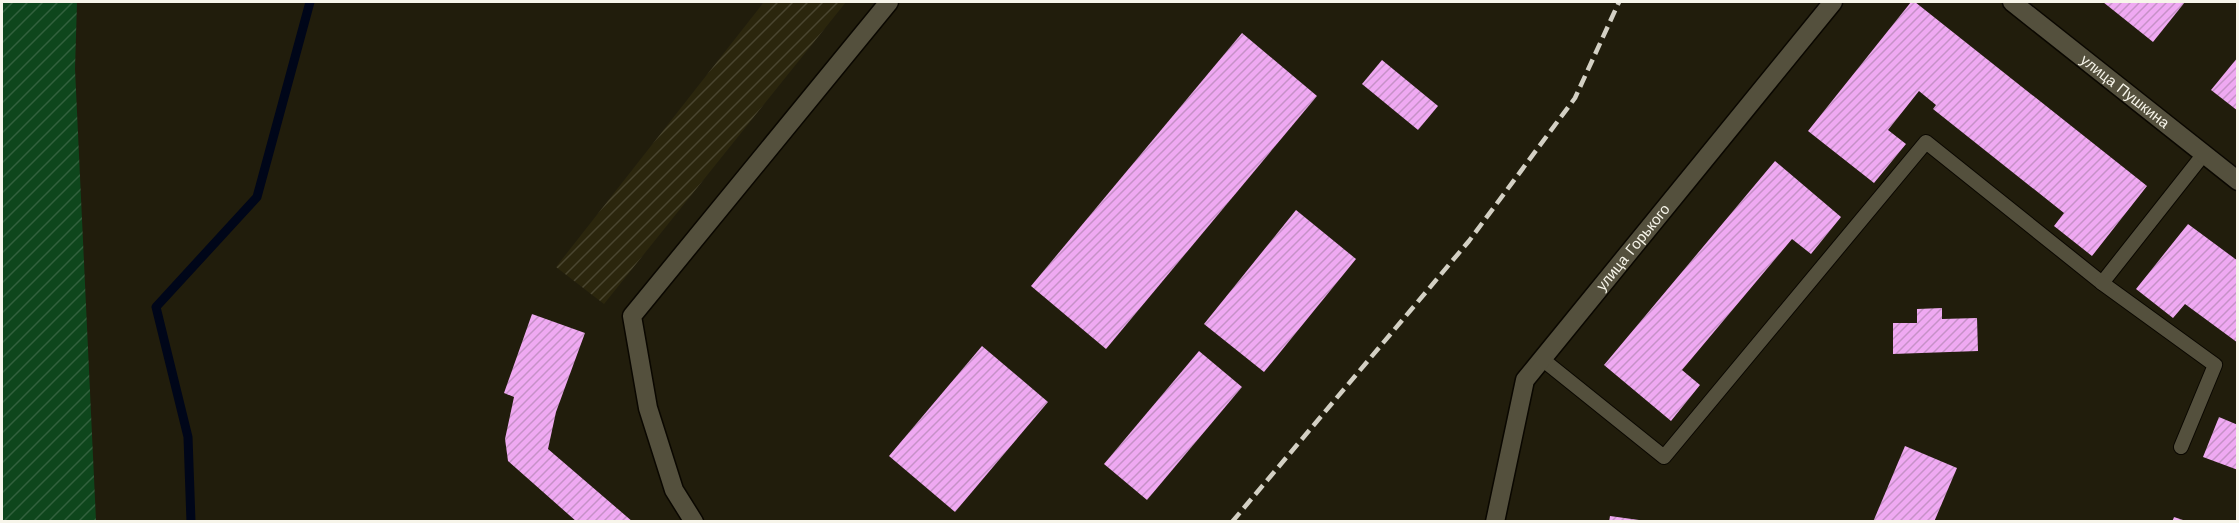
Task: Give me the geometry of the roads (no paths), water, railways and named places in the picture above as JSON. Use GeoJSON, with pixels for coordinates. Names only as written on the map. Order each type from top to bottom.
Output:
{"type":"FeatureCollection","features":[{"type":"Feature","properties":{"kind":"street"},"geometry":{"type":"LineString","coordinates":[[694,522],[674,490],[648,408],[632,316],[889,2]]}},
{"type":"Feature","properties":{"kind":"street","name":"улица Горького"},"geometry":{"type":"LineString","coordinates":[[1495,522],[1525,380],[1833,2]]}},
{"type":"Feature","properties":{"kind":"street","name":"улица Пушкина"},"geometry":{"type":"LineString","coordinates":[[2012,2],[2238,181]]}},
{"type":"Feature","properties":{"kind":"lane"},"geometry":{"type":"LineString","coordinates":[[1542,358],[1664,457],[1926,142],[2102,283],[2215,365],[2181,447]]}},
{"type":"Feature","properties":{"kind":"lane"},"geometry":{"type":"LineString","coordinates":[[2102,283],[2203,155]]}},
{"type":"Feature","properties":{"kind":"waterway"},"geometry":{"type":"LineString","coordinates":[[191,522],[188,437],[156,307],[257,197],[310,2]]}},
{"type":"Feature","properties":{"kind":"railway"},"geometry":{"type":"LineString","coordinates":[[1232,522],[1469,241],[1575,98],[1619,2]]}}]}
